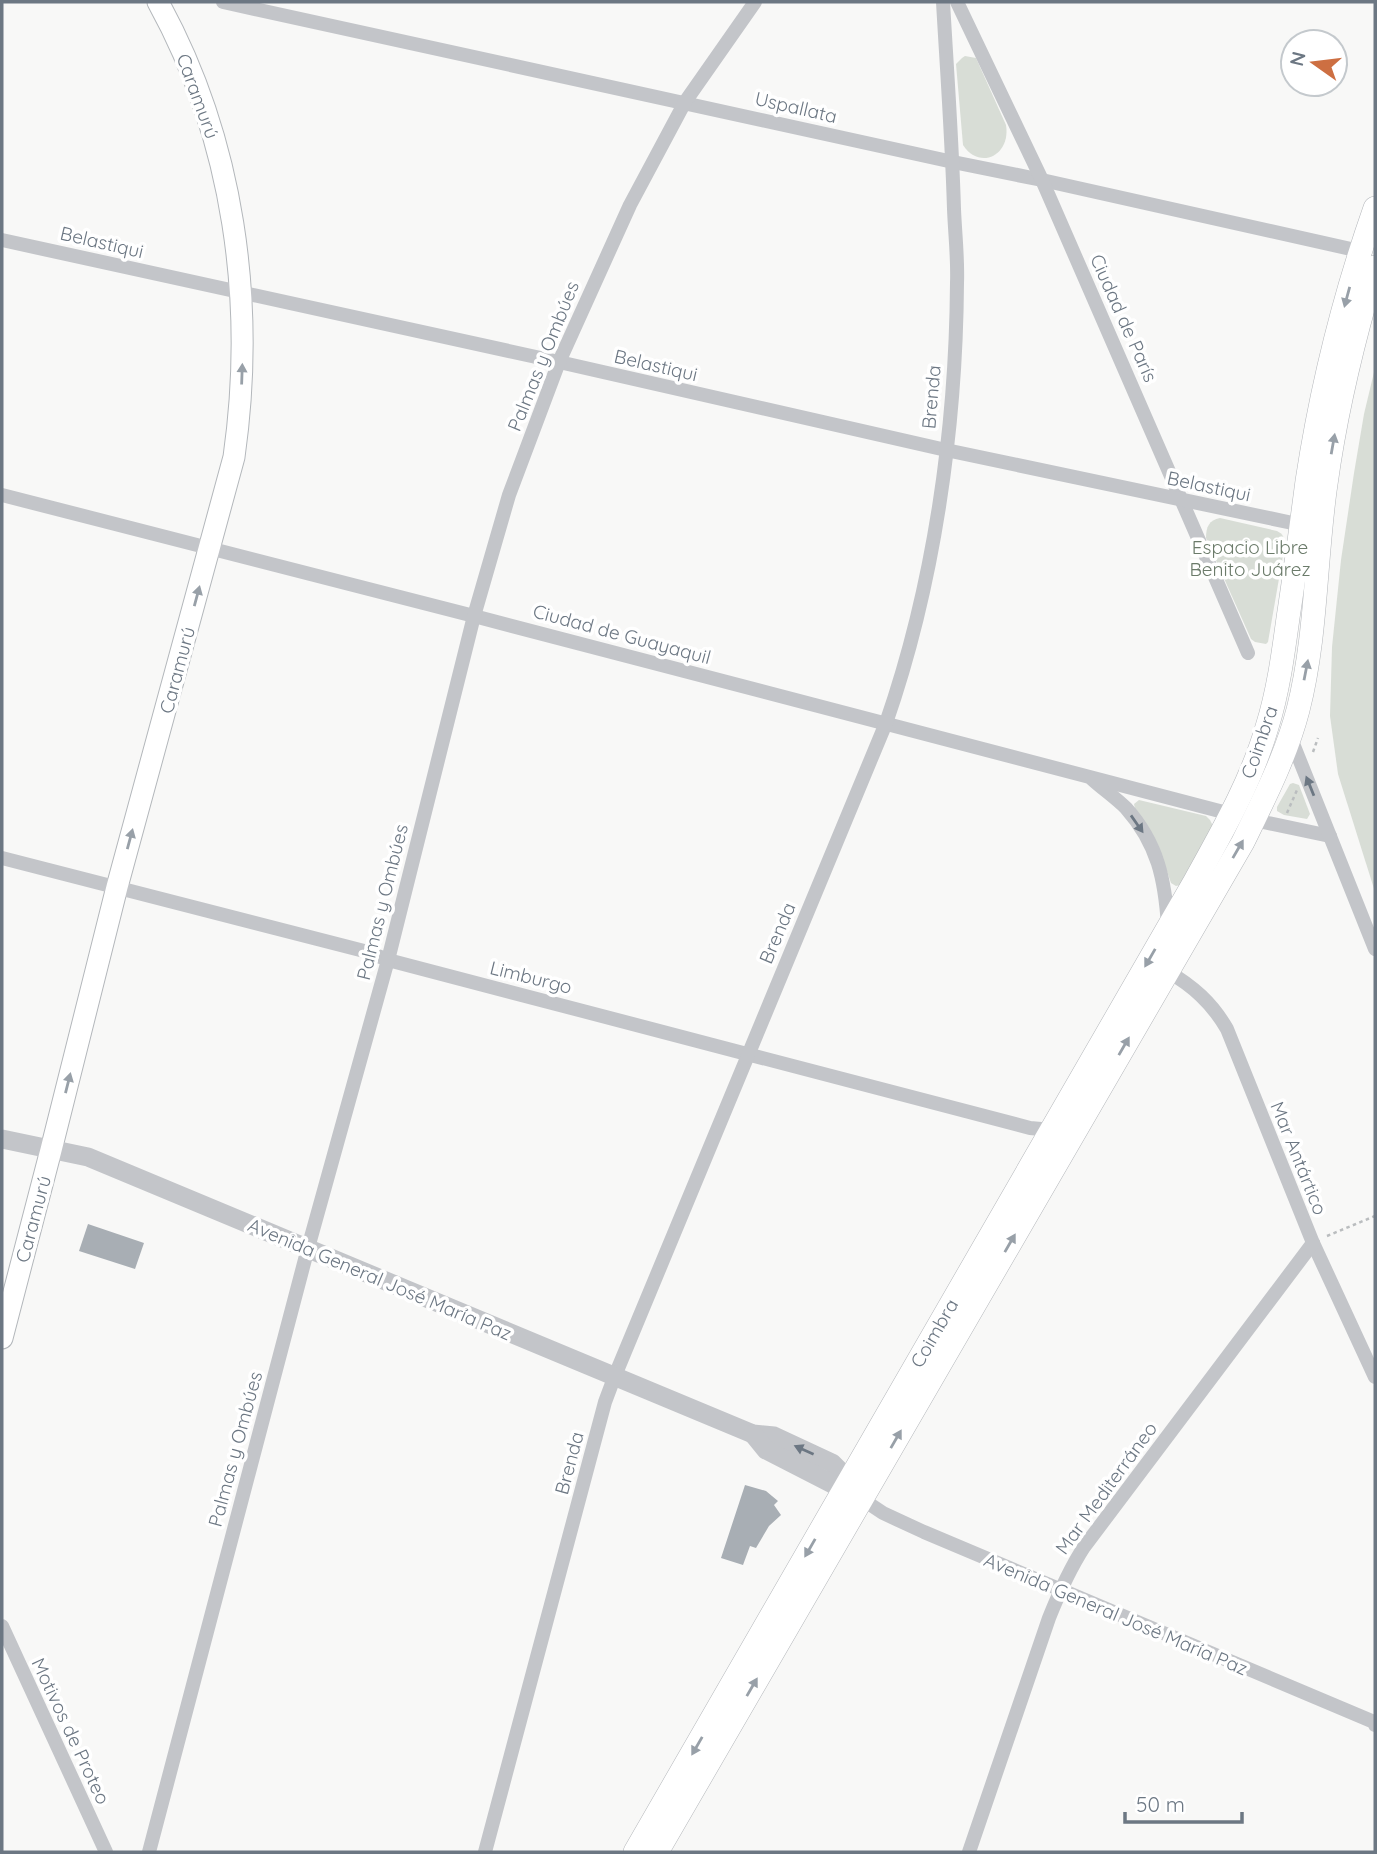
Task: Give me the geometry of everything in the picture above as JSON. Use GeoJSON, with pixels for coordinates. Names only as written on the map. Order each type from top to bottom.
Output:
{"type":"FeatureCollection","features":[{"type":"Feature","properties":{"kind":"main road","name":"Caramurú"},"geometry":{"type":"LineString","coordinates":[[2,1338],[117,887],[211,548],[234,457],[240,420],[243,369],[239,262],[233,214],[216,144],[186,60],[158,2]]}},
{"type":"Feature","properties":{"kind":"main road"},"geometry":{"type":"LineString","coordinates":[[1368,259],[1375,208]]}},
{"type":"Feature","properties":{"kind":"main road","name":"Coimbra"},"geometry":{"type":"LineString","coordinates":[[657,1852],[852,1489],[1168,928],[1252,769],[1267,729],[1281,668],[1318,420],[1334,348],[1368,259]]}},
{"type":"Feature","properties":{"kind":"main road","name":"Coimbra"},"geometry":{"type":"LineString","coordinates":[[635,1852],[1167,971],[1237,852],[1274,778],[1298,710],[1309,658],[1323,509],[1368,259]]}},
{"type":"Feature","properties":{"kind":"street","name":"Uspallata"},"geometry":{"type":"LineString","coordinates":[[223,2],[1042,180],[1368,259]]}},
{"type":"Feature","properties":{"kind":"street","name":"Palmas y Ombúes"},"geometry":{"type":"LineString","coordinates":[[149,1852],[308,1248],[388,960],[474,616],[509,495],[559,362],[630,205],[685,102],[755,2]]}},
{"type":"Feature","properties":{"kind":"street","name":"Brenda"},"geometry":{"type":"LineString","coordinates":[[485,1852],[605,1402],[747,1053],[886,723],[897,692],[924,587],[946,450],[957,282],[943,2]]}},
{"type":"Feature","properties":{"kind":"street","name":"Ciudad de París"},"geometry":{"type":"LineString","coordinates":[[957,2],[1042,180],[1248,653]]}},
{"type":"Feature","properties":{"kind":"street","name":"Belastiqui"},"geometry":{"type":"LineString","coordinates":[[2,240],[946,450],[1302,525]]}},
{"type":"Feature","properties":{"kind":"street","name":"Ciudad de Guayaquil"},"geometry":{"type":"LineString","coordinates":[[2,495],[1231,813]]}},
{"type":"Feature","properties":{"kind":"street"},"geometry":{"type":"LineString","coordinates":[[1290,736],[1375,949]]}},
{"type":"Feature","properties":{"kind":"street"},"geometry":{"type":"LineString","coordinates":[[1088,776],[1124,807],[1146,837],[1160,868],[1168,928]]}},
{"type":"Feature","properties":{"kind":"street"},"geometry":{"type":"LineString","coordinates":[[1231,813],[1330,836]]}},
{"type":"Feature","properties":{"kind":"street","name":"Limburgo"},"geometry":{"type":"LineString","coordinates":[[2,858],[1030,1128],[1052,1130]]}},
{"type":"Feature","properties":{"kind":"street","name":"Mar Antártico"},"geometry":{"type":"LineString","coordinates":[[1167,971],[1189,984],[1204,998],[1227,1029],[1313,1243],[1375,1377]]}},
{"type":"Feature","properties":{"kind":"street","name":"Avenida General José María Paz"},"geometry":{"type":"LineString","coordinates":[[2,1139],[88,1157],[614,1378],[753,1434],[774,1436],[832,1463],[852,1489],[883,1513],[1375,1723]]}},
{"type":"Feature","properties":{"kind":"street","name":"Mar Mediterráneo"},"geometry":{"type":"LineString","coordinates":[[969,1852],[1060,1590],[1084,1547],[1313,1243]]}},
{"type":"Feature","properties":{"kind":"street","name":"Motivos de Proteo"},"geometry":{"type":"LineString","coordinates":[[2,1626],[106,1852]]}},
{"type":"Feature","properties":{"kind":"path"},"geometry":{"type":"LineString","coordinates":[[1313,1243],[1375,1216]]}},
{"type":"Feature","properties":{"kind":"green space"},"geometry":{"type":"Polygon","coordinates":[[[965,56],[976,58],[1006,125],[1004,144],[993,156],[985,158],[970,153],[963,145],[956,64],[965,56]]]}},
{"type":"Feature","properties":{"kind":"green space"},"geometry":{"type":"Polygon","coordinates":[[[1375,368],[1375,892],[1338,774],[1330,716],[1332,647],[1341,560],[1364,414],[1375,368]]]}},
{"type":"Feature","properties":{"kind":"green space","name":"Espacio Libre Benito Juárez"},"geometry":{"type":"Polygon","coordinates":[[[1220,518],[1277,531],[1284,538],[1266,644],[1251,639],[1206,538],[1209,525],[1220,518]]]}},
{"type":"Feature","properties":{"kind":"green space"},"geometry":{"type":"Polygon","coordinates":[[[1290,784],[1299,785],[1310,814],[1307,819],[1277,811],[1290,784]]]}},
{"type":"Feature","properties":{"kind":"green space"},"geometry":{"type":"Polygon","coordinates":[[[1139,800],[1206,816],[1213,826],[1180,885],[1171,883],[1158,845],[1135,809],[1134,804],[1139,800]]]}},
{"type":"Feature","properties":{"kind":"building"},"geometry":{"type":"Polygon","coordinates":[[[88,1224],[144,1243],[135,1269],[79,1251],[88,1224]]]}},
{"type":"Feature","properties":{"kind":"building"},"geometry":{"type":"Polygon","coordinates":[[[745,1485],[766,1491],[778,1501],[774,1505],[781,1515],[769,1526],[756,1548],[750,1546],[743,1565],[721,1558],[745,1485]]]}}]}
